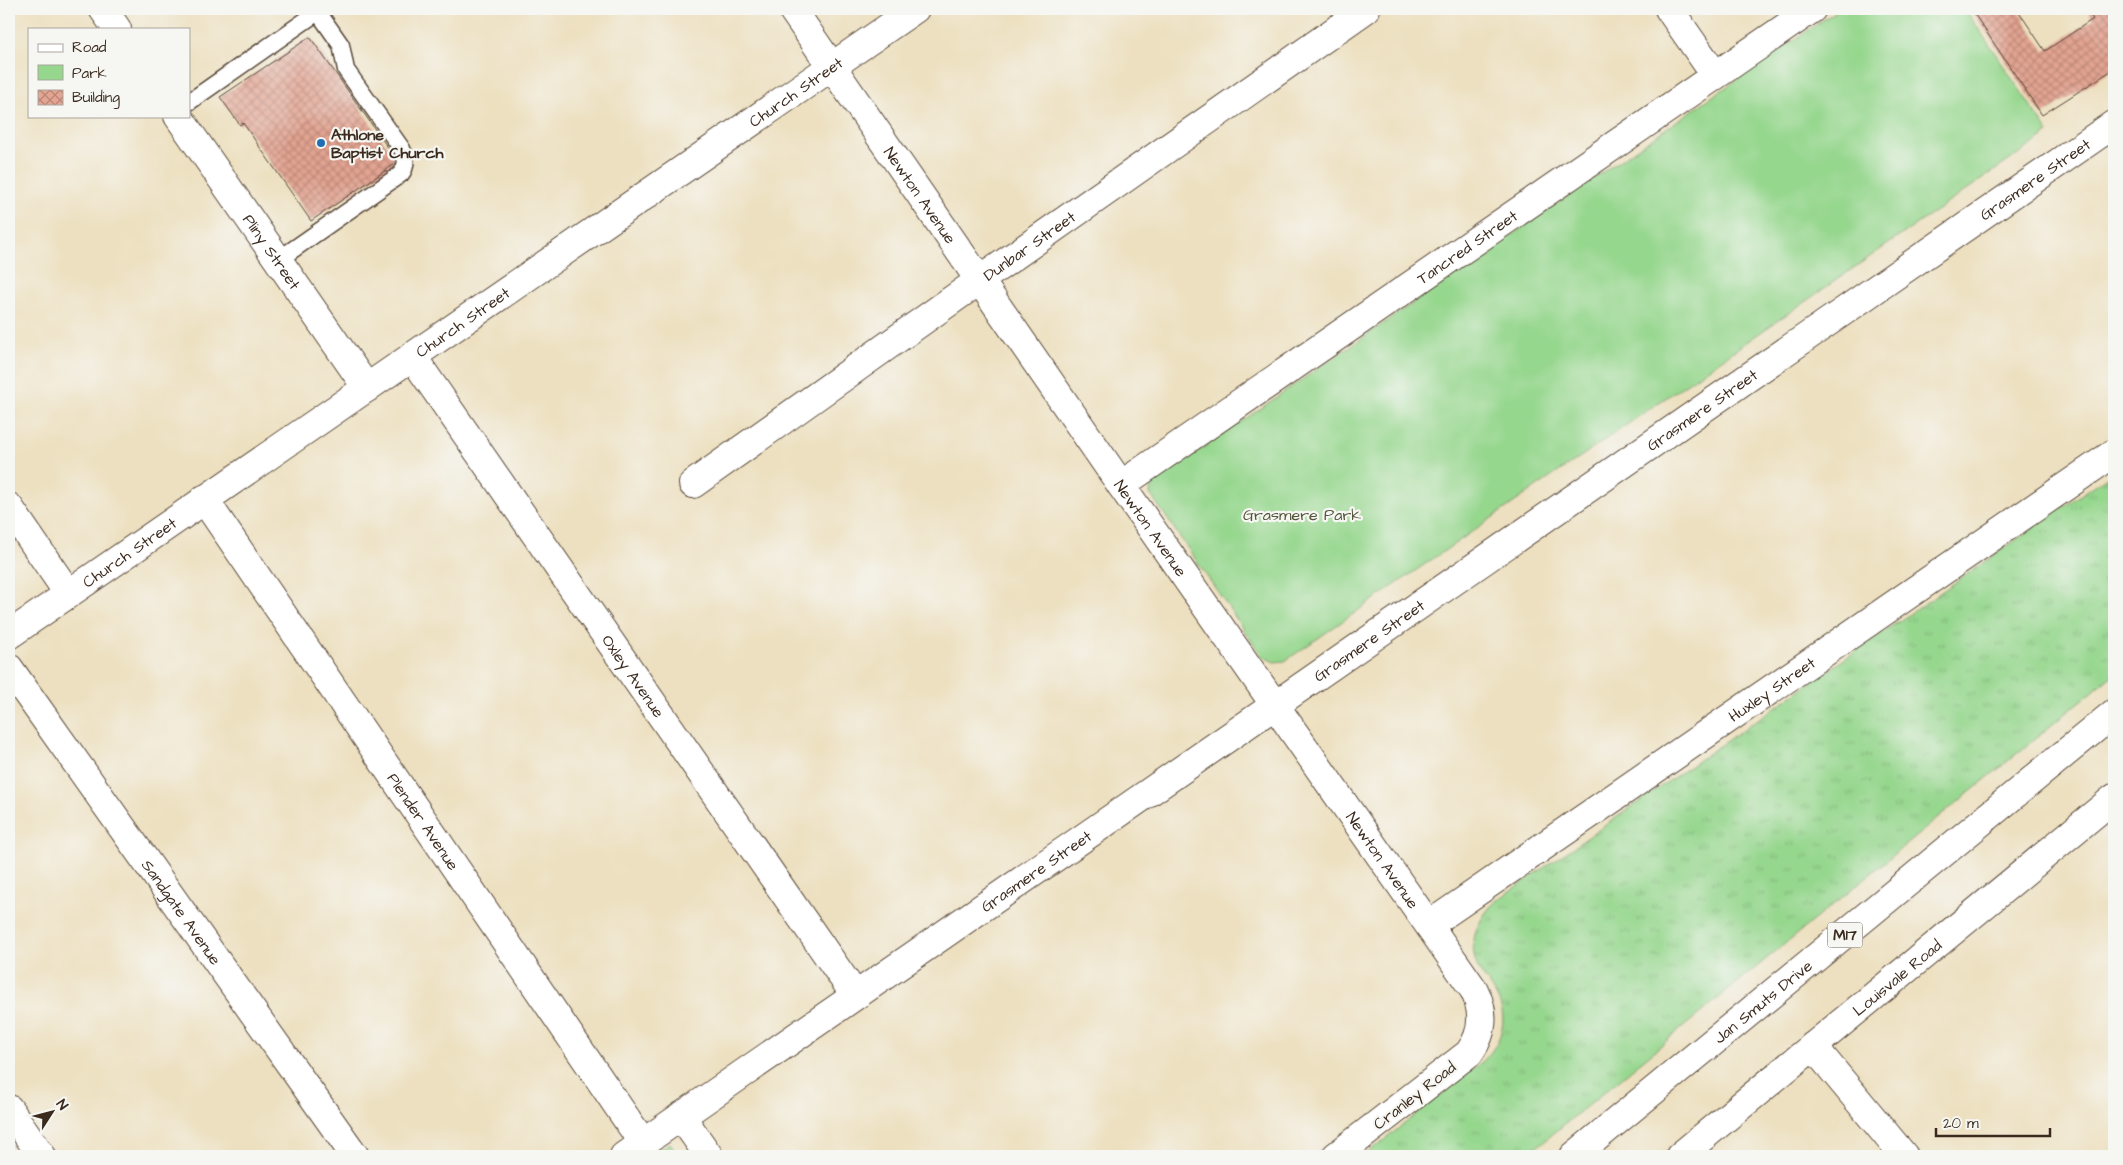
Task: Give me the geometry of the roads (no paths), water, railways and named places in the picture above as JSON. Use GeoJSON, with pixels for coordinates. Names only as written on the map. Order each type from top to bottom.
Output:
{"type":"FeatureCollection","features":[{"type":"Feature","properties":{"kind":"street"},"geometry":{"type":"LineString","coordinates":[[103,9],[116,28]]}},
{"type":"Feature","properties":{"kind":"street","name":"Newton Avenue"},"geometry":{"type":"LineString","coordinates":[[792,9],[1480,1001],[1482,1026],[1475,1045],[1469,1053]]}},
{"type":"Feature","properties":{"kind":"street","name":"Church Street"},"geometry":{"type":"LineString","coordinates":[[9,635],[915,9]]}},
{"type":"Feature","properties":{"kind":"street","name":"Dunbar Street"},"geometry":{"type":"LineString","coordinates":[[693,484],[1366,9]]}},
{"type":"Feature","properties":{"kind":"street"},"geometry":{"type":"LineString","coordinates":[[1669,9],[1715,75]]}},
{"type":"Feature","properties":{"kind":"street","name":"Tancred Street"},"geometry":{"type":"LineString","coordinates":[[1121,485],[1812,9]]}},
{"type":"Feature","properties":{"kind":"street","name":"Pliny Street"},"geometry":{"type":"LineString","coordinates":[[179,118],[367,388]]}},
{"type":"Feature","properties":{"kind":"street","name":"Grasmere Street"},"geometry":{"type":"LineString","coordinates":[[633,1150],[1274,704],[2114,124]]}},
{"type":"Feature","properties":{"kind":"street","name":"Oxley Avenue"},"geometry":{"type":"LineString","coordinates":[[412,356],[855,995]]}},
{"type":"Feature","properties":{"kind":"street","name":"Huxley Street"},"geometry":{"type":"LineString","coordinates":[[1428,925],[2114,453]]}},
{"type":"Feature","properties":{"kind":"street","name":"Plender Avenue"},"geometry":{"type":"LineString","coordinates":[[204,499],[633,1150]]}},
{"type":"Feature","properties":{"kind":"street"},"geometry":{"type":"LineString","coordinates":[[9,507],[68,593]]}},
{"type":"Feature","properties":{"kind":"street","name":"Sandgate Avenue"},"geometry":{"type":"LineString","coordinates":[[9,668],[355,1156]]}},
{"type":"Feature","properties":{"kind":"street","name":"Jan Smuts Drive"},"geometry":{"type":"LineString","coordinates":[[1574,1156],[2114,713]]}},
{"type":"Feature","properties":{"kind":"street","name":"Louisvale Road"},"geometry":{"type":"LineString","coordinates":[[1680,1156],[2114,798]]}},
{"type":"Feature","properties":{"kind":"street"},"geometry":{"type":"LineString","coordinates":[[1813,1046],[1904,1156]]}},
{"type":"Feature","properties":{"kind":"street","name":"Cranley Road"},"geometry":{"type":"LineString","coordinates":[[1336,1156],[1469,1053]]}},
{"type":"Feature","properties":{"kind":"street"},"geometry":{"type":"LineString","coordinates":[[9,1109],[42,1156]]}},
{"type":"Feature","properties":{"kind":"street"},"geometry":{"type":"LineString","coordinates":[[681,1116],[709,1156]]}},
{"type":"Feature","properties":{"kind":"lane"},"geometry":{"type":"LineString","coordinates":[[190,101],[320,10],[341,45],[346,70],[402,149],[406,158],[406,164],[401,174],[278,260]]}},
{"type":"Feature","properties":{"kind":"place","name":"Athlone Baptist Church"},"geometry":{"type":"Point","coordinates":[321,143]}},
{"type":"Feature","properties":{"kind":"park label","name":"Grasmere Park"},"geometry":{"type":"Point","coordinates":[1302,514]}}]}
